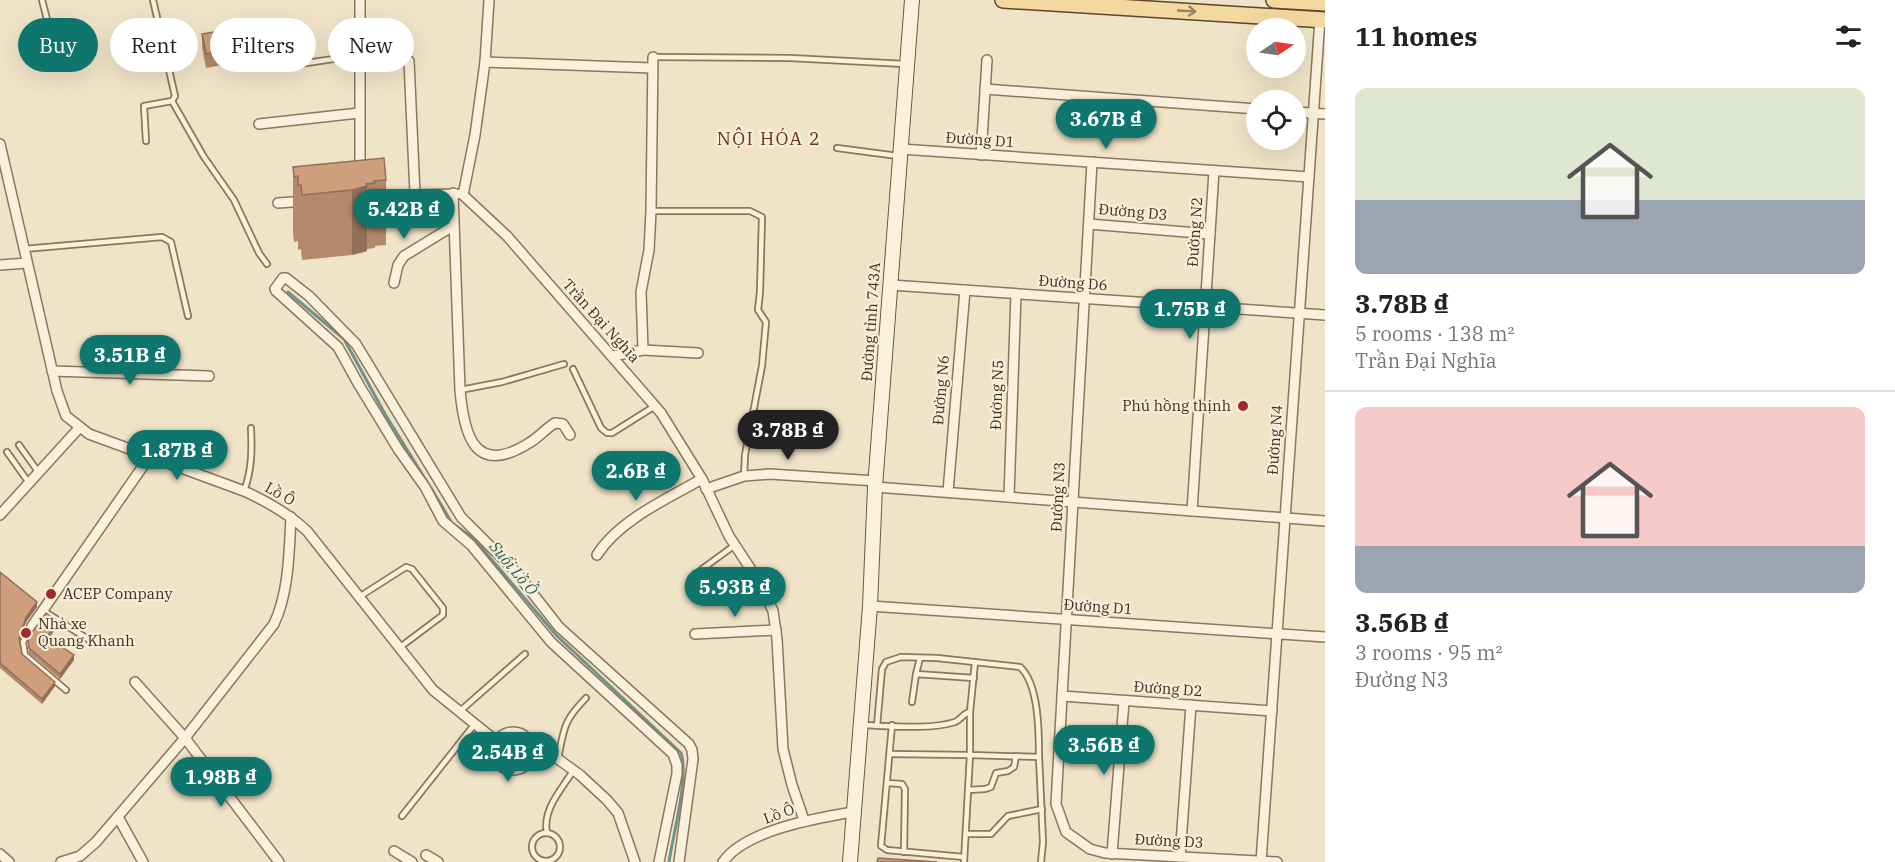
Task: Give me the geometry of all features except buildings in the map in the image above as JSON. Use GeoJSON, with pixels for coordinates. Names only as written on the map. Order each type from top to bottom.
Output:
{"type":"FeatureCollection","features":[{"type":"Feature","properties":{"kind":"main road","name":"Đường tỉnh 743A"},"geometry":{"type":"LineString","coordinates":[[849,862],[870,606],[875,484],[912,0]]}},
{"type":"Feature","properties":{"kind":"main road"},"geometry":{"type":"LineString","coordinates":[[1003,0],[1322,20]]}},
{"type":"Feature","properties":{"kind":"main road"},"geometry":{"type":"LineString","coordinates":[[1274,0],[1325,3]]}},
{"type":"Feature","properties":{"kind":"street"},"geometry":{"type":"LineString","coordinates":[[360,0],[360,18]]}},
{"type":"Feature","properties":{"kind":"street"},"geometry":{"type":"LineString","coordinates":[[489,0],[485,62],[475,135],[458,194],[453,226],[462,411],[472,443],[484,455],[494,456],[527,445],[555,423],[563,424],[570,435]]}},
{"type":"Feature","properties":{"kind":"street","name":"Đường N4"},"geometry":{"type":"LineString","coordinates":[[1261,861],[1313,113],[1322,20]]}},
{"type":"Feature","properties":{"kind":"street"},"geometry":{"type":"LineString","coordinates":[[643,350],[641,292],[648,250],[651,211],[653,57]]}},
{"type":"Feature","properties":{"kind":"street"},"geometry":{"type":"LineString","coordinates":[[981,155],[987,60]]}},
{"type":"Feature","properties":{"kind":"street"},"geometry":{"type":"LineString","coordinates":[[485,62],[652,68]]}},
{"type":"Feature","properties":{"kind":"street"},"geometry":{"type":"LineString","coordinates":[[360,72],[361,184]]}},
{"type":"Feature","properties":{"kind":"street"},"geometry":{"type":"LineString","coordinates":[[409,72],[415,194]]}},
{"type":"Feature","properties":{"kind":"street"},"geometry":{"type":"LineString","coordinates":[[985,89],[1246,108]]}},
{"type":"Feature","properties":{"kind":"street"},"geometry":{"type":"LineString","coordinates":[[259,124],[359,113]]}},
{"type":"Feature","properties":{"kind":"street"},"geometry":{"type":"LineString","coordinates":[[1306,113],[1325,114]]}},
{"type":"Feature","properties":{"kind":"street","name":"Lồ Ô"},"geometry":{"type":"LineString","coordinates":[[1,149],[52,370],[66,416],[89,434],[244,491],[291,517],[307,531],[433,690],[496,741]]}},
{"type":"Feature","properties":{"kind":"street","name":"Đường D1"},"geometry":{"type":"LineString","coordinates":[[901,153],[981,155],[1309,177]]}},
{"type":"Feature","properties":{"kind":"street","name":"Đường N3"},"geometry":{"type":"LineString","coordinates":[[1066,832],[1056,804],[1092,162]]}},
{"type":"Feature","properties":{"kind":"street","name":"Đường N2"},"geometry":{"type":"LineString","coordinates":[[1192,511],[1214,171]]}},
{"type":"Feature","properties":{"kind":"street"},"geometry":{"type":"LineString","coordinates":[[361,196],[458,194]]}},
{"type":"Feature","properties":{"kind":"street","name":"Trần Đại Nghĩa"},"geometry":{"type":"LineString","coordinates":[[458,194],[507,236],[656,406],[678,438],[702,479],[735,546],[761,585],[772,611],[776,630],[783,749],[804,820]]}},
{"type":"Feature","properties":{"kind":"street"},"geometry":{"type":"LineString","coordinates":[[278,203],[292,206],[314,200]]}},
{"type":"Feature","properties":{"kind":"street","name":"Đường D3"},"geometry":{"type":"LineString","coordinates":[[1089,224],[1210,234]]}},
{"type":"Feature","properties":{"kind":"street"},"geometry":{"type":"LineString","coordinates":[[394,283],[398,265],[404,256],[453,226]]}},
{"type":"Feature","properties":{"kind":"street"},"geometry":{"type":"LineString","coordinates":[[0,265],[27,263]]}},
{"type":"Feature","properties":{"kind":"street"},"geometry":{"type":"LineString","coordinates":[[659,862],[678,774],[673,754],[551,642],[471,545],[443,521],[424,487],[409,449],[356,344],[309,296],[283,278],[278,283],[276,291],[338,347],[359,385],[409,449],[461,517],[515,571],[559,627],[689,744],[693,759],[679,862]]}},
{"type":"Feature","properties":{"kind":"street","name":"Đường D6"},"geometry":{"type":"LineString","coordinates":[[891,285],[1325,315]]}},
{"type":"Feature","properties":{"kind":"street","name":"Đường N6"},"geometry":{"type":"LineString","coordinates":[[948,492],[965,290]]}},
{"type":"Feature","properties":{"kind":"street","name":"Đường N5"},"geometry":{"type":"LineString","coordinates":[[1009,497],[1016,294]]}},
{"type":"Feature","properties":{"kind":"street"},"geometry":{"type":"LineString","coordinates":[[613,356],[643,350],[698,353]]}},
{"type":"Feature","properties":{"kind":"street"},"geometry":{"type":"LineString","coordinates":[[52,370],[209,376]]}},
{"type":"Feature","properties":{"kind":"street"},"geometry":{"type":"LineString","coordinates":[[0,514],[80,428]]}},
{"type":"Feature","properties":{"kind":"street"},"geometry":{"type":"LineString","coordinates":[[32,626],[150,456]]}},
{"type":"Feature","properties":{"kind":"street"},"geometry":{"type":"LineString","coordinates":[[706,489],[744,476],[791,474],[948,492],[1325,521]]}},
{"type":"Feature","properties":{"kind":"street"},"geometry":{"type":"LineString","coordinates":[[597,555],[611,536],[624,526],[702,479]]}},
{"type":"Feature","properties":{"kind":"street"},"geometry":{"type":"LineString","coordinates":[[61,862],[80,856],[96,843],[185,738],[274,624],[280,610],[288,561],[291,517]]}},
{"type":"Feature","properties":{"kind":"street","name":"Đường D1"},"geometry":{"type":"LineString","coordinates":[[870,606],[1325,637]]}},
{"type":"Feature","properties":{"kind":"street"},"geometry":{"type":"LineString","coordinates":[[695,634],[776,630]]}},
{"type":"Feature","properties":{"kind":"street"},"geometry":{"type":"LineString","coordinates":[[135,682],[185,738],[279,862]]}},
{"type":"Feature","properties":{"kind":"street","name":"Đường D2"},"geometry":{"type":"LineString","coordinates":[[1062,696],[1272,711]]}},
{"type":"Feature","properties":{"kind":"street"},"geometry":{"type":"LineString","coordinates":[[1112,854],[1124,700]]}},
{"type":"Feature","properties":{"kind":"street"},"geometry":{"type":"LineString","coordinates":[[1180,857],[1191,705]]}},
{"type":"Feature","properties":{"kind":"street"},"geometry":{"type":"LineString","coordinates":[[516,731],[531,742],[532,751],[525,766],[519,769],[507,769],[496,762],[493,749],[503,733],[516,731]]}},
{"type":"Feature","properties":{"kind":"street"},"geometry":{"type":"LineString","coordinates":[[532,751],[558,759],[607,801],[618,813],[635,862]]}},
{"type":"Feature","properties":{"kind":"street","name":"Lồ Ô"},"geometry":{"type":"LineString","coordinates":[[723,862],[745,844],[804,820],[853,812]]}},
{"type":"Feature","properties":{"kind":"street"},"geometry":{"type":"LineString","coordinates":[[118,817],[143,862]]}},
{"type":"Feature","properties":{"kind":"street","name":"Đường D3"},"geometry":{"type":"LineString","coordinates":[[1066,832],[1090,849],[1112,854],[1277,862]]}},
{"type":"Feature","properties":{"kind":"street"},"geometry":{"type":"LineString","coordinates":[[394,851],[412,862]]}},
{"type":"Feature","properties":{"kind":"street"},"geometry":{"type":"LineString","coordinates":[[0,854],[9,862]]}},
{"type":"Feature","properties":{"kind":"street"},"geometry":{"type":"LineString","coordinates":[[426,855],[438,862]]}},
{"type":"Feature","properties":{"kind":"lane"},"geometry":{"type":"LineString","coordinates":[[42,0],[47,18]]}},
{"type":"Feature","properties":{"kind":"lane"},"geometry":{"type":"LineString","coordinates":[[146,141],[144,106],[172,101],[175,96],[153,0]]}},
{"type":"Feature","properties":{"kind":"lane"},"geometry":{"type":"LineString","coordinates":[[653,57],[790,58],[908,64]]}},
{"type":"Feature","properties":{"kind":"lane"},"geometry":{"type":"LineString","coordinates":[[172,101],[204,157],[234,200],[267,264]]}},
{"type":"Feature","properties":{"kind":"lane"},"geometry":{"type":"LineString","coordinates":[[837,148],[901,153]]}},
{"type":"Feature","properties":{"kind":"lane"},"geometry":{"type":"LineString","coordinates":[[651,211],[750,211],[762,217],[758,310],[766,322],[761,375],[745,454],[744,476]]}},
{"type":"Feature","properties":{"kind":"lane"},"geometry":{"type":"LineString","coordinates":[[24,249],[162,237],[171,242],[188,316]]}},
{"type":"Feature","properties":{"kind":"lane"},"geometry":{"type":"LineString","coordinates":[[460,390],[502,382],[564,364]]}},
{"type":"Feature","properties":{"kind":"lane"},"geometry":{"type":"LineString","coordinates":[[573,369],[601,428],[607,433],[612,433],[656,406]]}},
{"type":"Feature","properties":{"kind":"lane"},"geometry":{"type":"LineString","coordinates":[[244,491],[252,461],[251,428]]}},
{"type":"Feature","properties":{"kind":"lane"},"geometry":{"type":"LineString","coordinates":[[19,446],[39,472]]}},
{"type":"Feature","properties":{"kind":"lane"},"geometry":{"type":"LineString","coordinates":[[7,452],[30,483]]}},
{"type":"Feature","properties":{"kind":"lane"},"geometry":{"type":"LineString","coordinates":[[702,569],[735,546]]}},
{"type":"Feature","properties":{"kind":"lane"},"geometry":{"type":"LineString","coordinates":[[359,597],[406,567],[412,569],[443,608],[443,615],[399,648]]}},
{"type":"Feature","properties":{"kind":"lane"},"geometry":{"type":"LineString","coordinates":[[42,610],[91,642]]}},
{"type":"Feature","properties":{"kind":"lane"},"geometry":{"type":"LineString","coordinates":[[32,626],[23,642],[25,655],[66,690]]}},
{"type":"Feature","properties":{"kind":"lane"},"geometry":{"type":"LineString","coordinates":[[459,712],[525,654]]}},
{"type":"Feature","properties":{"kind":"lane"},"geometry":{"type":"LineString","coordinates":[[877,726],[882,669],[886,662],[901,657],[1020,667],[1030,679],[1036,714],[1042,809],[1041,862]]}},
{"type":"Feature","properties":{"kind":"lane"},"geometry":{"type":"LineString","coordinates":[[912,702],[920,658]]}},
{"type":"Feature","properties":{"kind":"lane"},"geometry":{"type":"LineString","coordinates":[[892,725],[881,846],[887,850],[964,860],[970,712],[975,662]]}},
{"type":"Feature","properties":{"kind":"lane"},"geometry":{"type":"LineString","coordinates":[[916,674],[974,678]]}},
{"type":"Feature","properties":{"kind":"lane"},"geometry":{"type":"LineString","coordinates":[[558,759],[570,714],[586,698]]}},
{"type":"Feature","properties":{"kind":"lane"},"geometry":{"type":"LineString","coordinates":[[860,725],[930,725],[955,722],[964,713],[970,712]]}},
{"type":"Feature","properties":{"kind":"lane"},"geometry":{"type":"LineString","coordinates":[[402,816],[474,724]]}},
{"type":"Feature","properties":{"kind":"lane"},"geometry":{"type":"LineString","coordinates":[[890,754],[1039,757]]}},
{"type":"Feature","properties":{"kind":"lane"},"geometry":{"type":"LineString","coordinates":[[968,790],[991,787],[996,773],[1008,771],[1014,767],[1016,756]]}},
{"type":"Feature","properties":{"kind":"lane"},"geometry":{"type":"LineString","coordinates":[[547,833],[546,819],[549,809],[573,771]]}},
{"type":"Feature","properties":{"kind":"lane"},"geometry":{"type":"LineString","coordinates":[[887,783],[902,784],[905,789],[904,852]]}},
{"type":"Feature","properties":{"kind":"lane"},"geometry":{"type":"LineString","coordinates":[[966,834],[991,834],[1008,816],[1042,809]]}},
{"type":"Feature","properties":{"kind":"lane"},"geometry":{"type":"LineString","coordinates":[[547,833],[559,841],[560,848],[552,860],[538,860],[533,853],[532,846],[540,834],[547,833]]}},
{"type":"Feature","properties":{"kind":"waterway","name":"Suối Lồ Ồ"},"geometry":{"type":"LineString","coordinates":[[288,292],[344,339],[385,414],[427,482]]}},
{"type":"Feature","properties":{"kind":"waterway","name":"Suối Lồ Ồ"},"geometry":{"type":"LineString","coordinates":[[431,488],[452,523],[474,539],[556,635],[681,753],[682,791],[669,862]]}},
{"type":"Feature","properties":{"kind":"place","name":"Phú hồng thịnh"},"geometry":{"type":"Point","coordinates":[1243,406]}},
{"type":"Feature","properties":{"kind":"place","name":"ACEP Company"},"geometry":{"type":"Point","coordinates":[51,594]}},
{"type":"Feature","properties":{"kind":"place","name":"Nhà xe Quang Khanh"},"geometry":{"type":"Point","coordinates":[26,633]}},
{"type":"Feature","properties":{"kind":"district","name":"NỘI HÓA 2"},"geometry":{"type":"Point","coordinates":[769,139]}}]}
